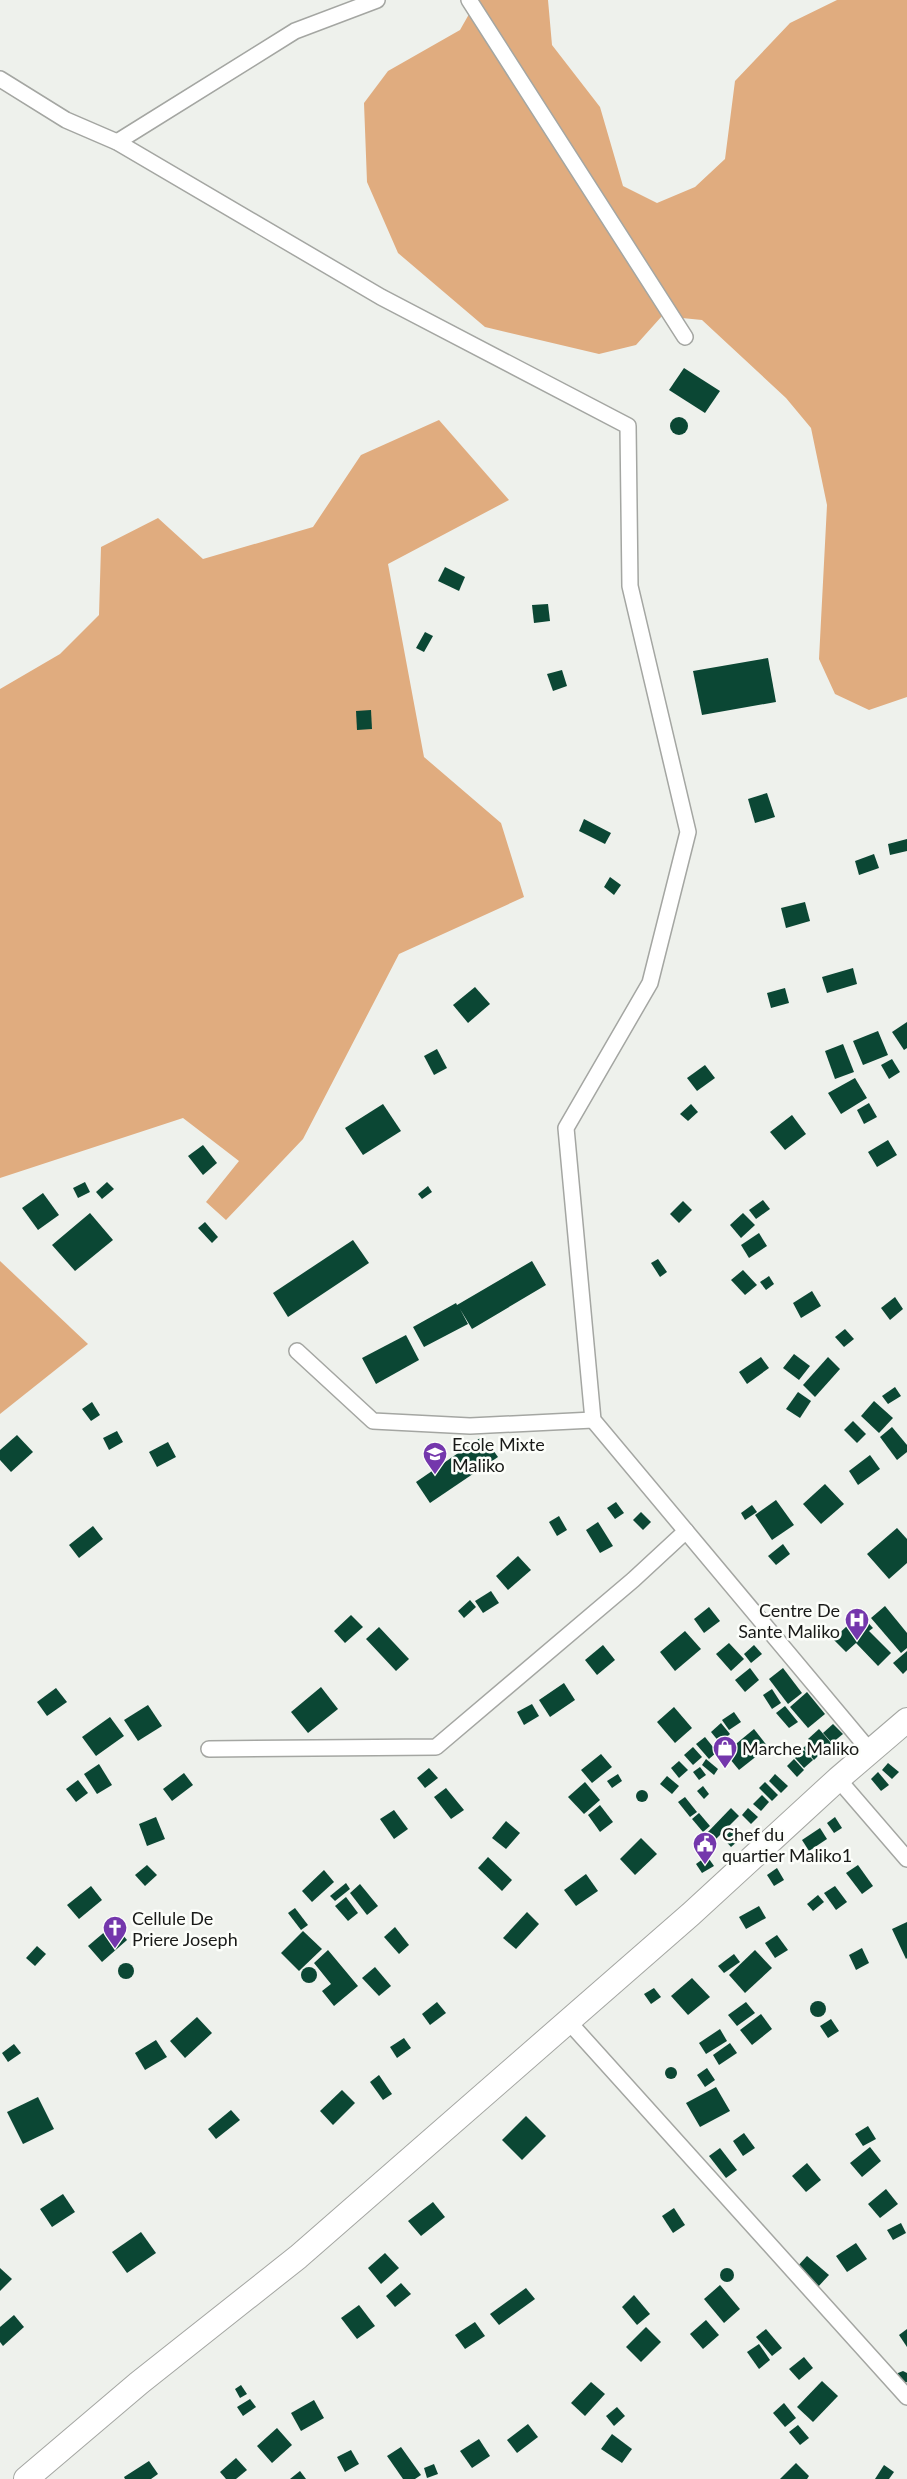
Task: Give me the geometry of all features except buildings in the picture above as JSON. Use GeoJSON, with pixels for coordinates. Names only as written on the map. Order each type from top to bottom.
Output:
{"type":"FeatureCollection","features":[{"type":"Feature","properties":{"kind":"main road"},"geometry":{"type":"LineString","coordinates":[[26,2479],[139,2383],[298,2257],[691,1914],[838,1779],[907,1720]]}},
{"type":"Feature","properties":{"kind":"street"},"geometry":{"type":"LineString","coordinates":[[117,142],[295,31],[377,0]]}},
{"type":"Feature","properties":{"kind":"street"},"geometry":{"type":"LineString","coordinates":[[468,0],[686,337]]}},
{"type":"Feature","properties":{"kind":"street"},"geometry":{"type":"LineString","coordinates":[[0,79],[66,120],[117,142],[380,297],[628,426],[630,586],[688,832],[650,983],[566,1128],[593,1420],[870,1751]]}},
{"type":"Feature","properties":{"kind":"street"},"geometry":{"type":"LineString","coordinates":[[296,1351],[373,1421],[470,1426],[593,1420]]}},
{"type":"Feature","properties":{"kind":"street"},"geometry":{"type":"LineString","coordinates":[[209,1749],[436,1747],[634,1580],[686,1531]]}},
{"type":"Feature","properties":{"kind":"street"},"geometry":{"type":"LineString","coordinates":[[838,1779],[907,1859]]}},
{"type":"Feature","properties":{"kind":"street"},"geometry":{"type":"LineString","coordinates":[[568,2021],[907,2397]]}},
{"type":"Feature","properties":{"kind":"shaded area"},"geometry":{"type":"Polygon","coordinates":[[[477,0],[548,0],[552,45],[600,107],[623,186],[657,203],[695,187],[725,159],[735,81],[790,23],[837,0],[907,0],[907,697],[869,710],[835,694],[819,659],[827,505],[811,428],[786,398],[702,320],[662,316],[636,345],[599,354],[485,327],[398,253],[367,182],[364,103],[388,71],[460,30],[477,0]]]}},
{"type":"Feature","properties":{"kind":"shaded area"},"geometry":{"type":"Polygon","coordinates":[[[439,420],[509,500],[388,564],[424,757],[501,823],[524,897],[399,954],[303,1139],[226,1220],[206,1202],[239,1161],[183,1118],[0,1178],[0,689],[60,654],[99,615],[101,547],[158,518],[203,559],[313,527],[361,455],[439,420]]]}},
{"type":"Feature","properties":{"kind":"shaded area"},"geometry":{"type":"Polygon","coordinates":[[[0,1261],[88,1344],[0,1414],[0,1261]]]}},
{"type":"Feature","properties":{"kind":"place","name":"Ecole Mixte Maliko"},"geometry":{"type":"Point","coordinates":[435,1475]}},
{"type":"Feature","properties":{"kind":"place","name":"Centre De Sante Maliko"},"geometry":{"type":"Point","coordinates":[857,1641]}},
{"type":"Feature","properties":{"kind":"place","name":"Marche Maliko"},"geometry":{"type":"Point","coordinates":[725,1769]}},
{"type":"Feature","properties":{"kind":"place","name":"Chef du quartier Maliko1"},"geometry":{"type":"Point","coordinates":[705,1865]}},
{"type":"Feature","properties":{"kind":"place","name":"Cellule De Priere Joseph"},"geometry":{"type":"Point","coordinates":[115,1949]}}]}
